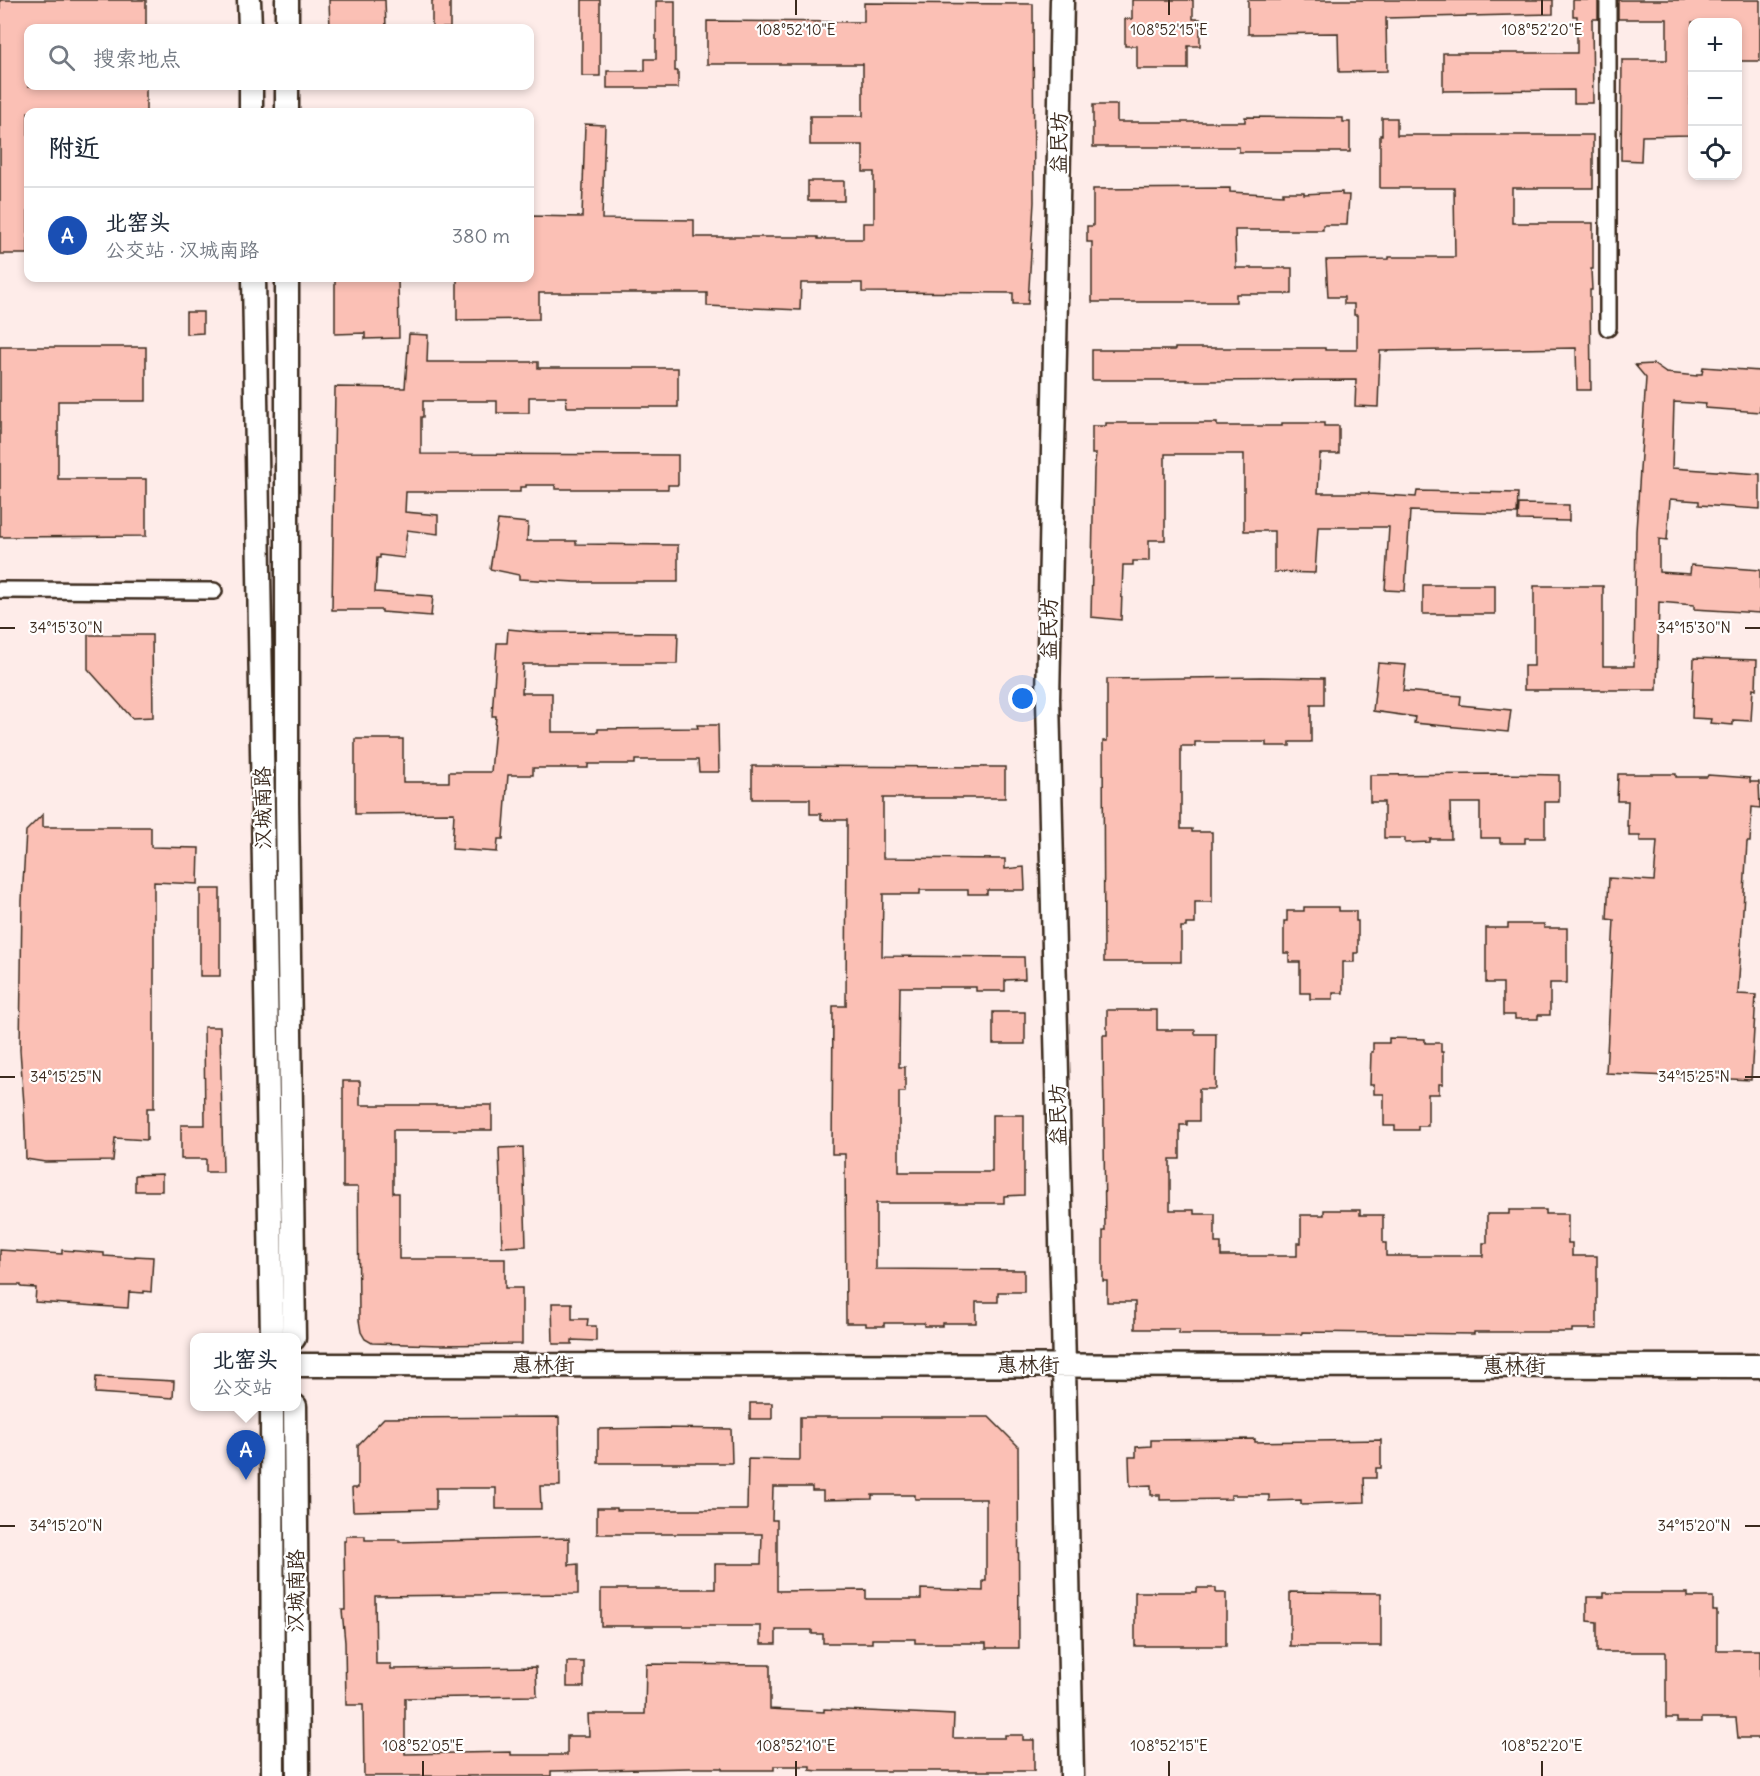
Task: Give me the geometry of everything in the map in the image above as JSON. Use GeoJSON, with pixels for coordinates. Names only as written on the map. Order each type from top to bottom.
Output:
{"type":"FeatureCollection","features":[{"type":"Feature","properties":{"kind":"street"},"geometry":{"type":"LineString","coordinates":[[249,0],[250,24]]}},
{"type":"Feature","properties":{"kind":"street"},"geometry":{"type":"LineString","coordinates":[[287,0],[287,24]]}},
{"type":"Feature","properties":{"kind":"street","name":"益民坊"},"geometry":{"type":"LineString","coordinates":[[1062,0],[1048,699],[1072,1776]]}},
{"type":"Feature","properties":{"kind":"street"},"geometry":{"type":"LineString","coordinates":[[1608,0],[1608,328]]}},
{"type":"Feature","properties":{"kind":"street"},"geometry":{"type":"LineString","coordinates":[[251,90],[251,108]]}},
{"type":"Feature","properties":{"kind":"street"},"geometry":{"type":"LineString","coordinates":[[287,90],[287,108]]}},
{"type":"Feature","properties":{"kind":"street","name":"汉城南路"},"geometry":{"type":"LineString","coordinates":[[254,282],[272,1333]]}},
{"type":"Feature","properties":{"kind":"street","name":"汉城南路"},"geometry":{"type":"LineString","coordinates":[[287,282],[287,803],[294,1333]]}},
{"type":"Feature","properties":{"kind":"street"},"geometry":{"type":"LineString","coordinates":[[0,591],[214,591]]}},
{"type":"Feature","properties":{"kind":"street","name":"惠林街"},"geometry":{"type":"LineString","coordinates":[[301,1365],[1760,1366]]}},
{"type":"Feature","properties":{"kind":"street","name":"汉城南路"},"geometry":{"type":"LineString","coordinates":[[272,1411],[273,1776]]}},
{"type":"Feature","properties":{"kind":"street","name":"汉城南路"},"geometry":{"type":"LineString","coordinates":[[295,1411],[298,1776]]}},
{"type":"Feature","properties":{"kind":"building"},"geometry":{"type":"Polygon","coordinates":[[[0,0],[146,0],[146,24],[24,24],[24,90],[146,90],[146,108],[24,108],[24,254],[0,254],[0,0]]]}},
{"type":"Feature","properties":{"kind":"building"},"geometry":{"type":"Polygon","coordinates":[[[329,0],[385,0],[386,24],[330,24],[329,0]]]}},
{"type":"Feature","properties":{"kind":"building"},"geometry":{"type":"Polygon","coordinates":[[[432,0],[450,0],[450,24],[432,24],[432,0]]]}},
{"type":"Feature","properties":{"kind":"building"},"geometry":{"type":"Polygon","coordinates":[[[582,0],[600,0],[600,76],[582,76],[582,0]]]}},
{"type":"Feature","properties":{"kind":"building"},"geometry":{"type":"Polygon","coordinates":[[[1132,0],[1193,0],[1193,19],[1200,19],[1200,46],[1188,46],[1188,69],[1137,69],[1137,46],[1125,46],[1125,19],[1132,19],[1132,0]]]}},
{"type":"Feature","properties":{"kind":"building"},"geometry":{"type":"Polygon","coordinates":[[[1248,0],[1553,0],[1553,14],[1386,18],[1387,71],[1339,72],[1338,33],[1248,34],[1248,0]]]}},
{"type":"Feature","properties":{"kind":"building"},"geometry":{"type":"Polygon","coordinates":[[[1573,0],[1598,0],[1598,19],[1592,19],[1593,103],[1574,103],[1574,90],[1443,91],[1443,53],[1577,53],[1577,16],[1573,16],[1573,0]]]}},
{"type":"Feature","properties":{"kind":"building"},"geometry":{"type":"Polygon","coordinates":[[[1618,0],[1760,0],[1760,61],[1742,61],[1742,18],[1688,18],[1688,135],[1642,136],[1641,161],[1621,160],[1622,60],[1667,60],[1667,19],[1618,19],[1618,0]]]}},
{"type":"Feature","properties":{"kind":"building"},"geometry":{"type":"Polygon","coordinates":[[[656,1],[675,1],[675,71],[678,71],[678,88],[607,88],[607,71],[645,71],[645,59],[656,59],[656,1]]]}},
{"type":"Feature","properties":{"kind":"building"},"geometry":{"type":"Polygon","coordinates":[[[864,3],[1033,4],[1034,202],[1028,304],[1013,304],[1013,293],[862,292],[862,283],[801,283],[800,310],[707,306],[707,293],[539,293],[539,319],[457,320],[457,282],[534,282],[534,216],[582,217],[585,124],[605,125],[602,219],[694,220],[694,237],[863,239],[863,223],[874,223],[874,172],[863,172],[863,145],[810,145],[810,116],[863,116],[863,64],[707,64],[707,21],[864,22],[864,3]]]}},
{"type":"Feature","properties":{"kind":"building"},"geometry":{"type":"Polygon","coordinates":[[[1093,105],[1117,105],[1117,122],[1245,122],[1245,117],[1343,118],[1343,122],[1350,122],[1350,152],[1239,152],[1239,147],[1093,147],[1093,105]]]}},
{"type":"Feature","properties":{"kind":"building"},"geometry":{"type":"Polygon","coordinates":[[[1382,118],[1397,118],[1397,135],[1593,135],[1593,188],[1512,188],[1512,223],[1593,223],[1593,269],[1591,269],[1592,290],[1590,290],[1591,390],[1577,390],[1576,348],[1380,351],[1378,407],[1355,406],[1356,380],[1092,380],[1092,350],[1325,348],[1325,350],[1357,350],[1357,315],[1354,315],[1354,304],[1344,304],[1344,297],[1328,297],[1326,260],[1455,257],[1454,188],[1380,188],[1382,118]]]}},
{"type":"Feature","properties":{"kind":"building"},"geometry":{"type":"Polygon","coordinates":[[[808,181],[844,181],[844,201],[808,201],[808,181]]]}},
{"type":"Feature","properties":{"kind":"building"},"geometry":{"type":"Polygon","coordinates":[[[1230,188],[1230,192],[1283,195],[1283,192],[1304,192],[1304,194],[1342,192],[1342,195],[1349,195],[1347,225],[1323,225],[1323,230],[1235,230],[1236,268],[1292,268],[1292,294],[1236,294],[1236,302],[1092,302],[1092,242],[1087,242],[1087,226],[1093,226],[1093,189],[1230,188]]]}},
{"type":"Feature","properties":{"kind":"building"},"geometry":{"type":"Polygon","coordinates":[[[335,282],[398,282],[399,338],[365,339],[365,333],[335,334],[335,282]]]}},
{"type":"Feature","properties":{"kind":"building"},"geometry":{"type":"Polygon","coordinates":[[[186,312],[203,312],[203,333],[186,334],[186,312]]]}},
{"type":"Feature","properties":{"kind":"building"},"geometry":{"type":"Polygon","coordinates":[[[409,334],[428,335],[427,362],[538,362],[538,368],[678,368],[678,407],[567,407],[566,397],[529,397],[529,413],[497,413],[497,401],[423,401],[421,454],[678,455],[678,485],[668,485],[668,489],[555,489],[555,485],[526,485],[526,487],[520,487],[520,492],[406,492],[405,512],[438,515],[438,534],[407,530],[404,558],[380,555],[380,558],[377,558],[375,592],[433,596],[431,616],[382,612],[382,610],[332,610],[335,387],[405,388],[409,334]]]}},
{"type":"Feature","properties":{"kind":"building"},"geometry":{"type":"Polygon","coordinates":[[[0,347],[146,347],[146,401],[58,401],[58,479],[146,479],[146,536],[0,537],[0,347]]]}},
{"type":"Feature","properties":{"kind":"building"},"geometry":{"type":"Polygon","coordinates":[[[1653,364],[1666,373],[1697,376],[1697,374],[1702,374],[1703,367],[1760,371],[1760,412],[1705,408],[1706,404],[1674,402],[1672,468],[1760,474],[1760,509],[1699,505],[1699,501],[1670,499],[1667,540],[1659,539],[1659,572],[1690,574],[1691,565],[1760,570],[1760,613],[1694,609],[1694,605],[1659,602],[1657,690],[1524,690],[1524,666],[1534,666],[1534,586],[1603,586],[1603,666],[1634,666],[1636,531],[1646,378],[1635,365],[1653,364]]]}},
{"type":"Feature","properties":{"kind":"building"},"geometry":{"type":"Polygon","coordinates":[[[1106,423],[1217,423],[1217,426],[1282,426],[1282,423],[1324,423],[1324,426],[1339,426],[1339,454],[1320,454],[1318,493],[1369,493],[1416,497],[1417,491],[1518,493],[1517,514],[1410,511],[1405,591],[1385,590],[1389,527],[1318,527],[1315,573],[1274,572],[1274,531],[1244,531],[1244,454],[1165,454],[1165,540],[1149,540],[1149,561],[1133,561],[1133,565],[1123,565],[1121,620],[1091,617],[1096,454],[1092,454],[1092,426],[1106,426],[1106,423]]]}},
{"type":"Feature","properties":{"kind":"building"},"geometry":{"type":"Polygon","coordinates":[[[1519,504],[1569,505],[1569,521],[1518,520],[1519,504]]]}},
{"type":"Feature","properties":{"kind":"building"},"geometry":{"type":"Polygon","coordinates":[[[498,520],[528,523],[527,541],[678,545],[678,582],[576,582],[519,579],[519,575],[490,569],[498,520]]]}},
{"type":"Feature","properties":{"kind":"building"},"geometry":{"type":"Polygon","coordinates":[[[1423,585],[1495,585],[1495,614],[1423,614],[1423,585]]]}},
{"type":"Feature","properties":{"kind":"building"},"geometry":{"type":"Polygon","coordinates":[[[508,629],[539,632],[678,633],[677,664],[523,664],[522,693],[552,693],[552,732],[698,728],[697,725],[718,725],[719,772],[699,772],[698,760],[635,760],[635,764],[588,764],[588,768],[533,768],[533,775],[508,775],[503,839],[498,839],[497,852],[452,849],[454,813],[355,814],[355,739],[403,739],[403,782],[449,782],[449,772],[491,772],[496,716],[492,716],[497,643],[507,643],[508,629]]]}},
{"type":"Feature","properties":{"kind":"building"},"geometry":{"type":"Polygon","coordinates":[[[88,635],[152,635],[153,717],[132,718],[88,669],[88,635]]]}},
{"type":"Feature","properties":{"kind":"building"},"geometry":{"type":"Polygon","coordinates":[[[1694,658],[1757,660],[1756,689],[1753,688],[1751,721],[1733,720],[1733,725],[1710,723],[1711,719],[1692,718],[1694,658]]]}},
{"type":"Feature","properties":{"kind":"building"},"geometry":{"type":"Polygon","coordinates":[[[1378,663],[1406,665],[1403,691],[1461,696],[1460,705],[1511,710],[1508,732],[1414,723],[1415,717],[1373,711],[1378,663]]]}},
{"type":"Feature","properties":{"kind":"building"},"geometry":{"type":"Polygon","coordinates":[[[1324,678],[1324,705],[1311,705],[1311,742],[1290,742],[1290,746],[1266,746],[1266,742],[1195,742],[1195,746],[1181,746],[1181,829],[1192,829],[1192,832],[1212,832],[1212,902],[1195,902],[1195,924],[1186,924],[1186,927],[1181,927],[1181,962],[1104,962],[1103,741],[1107,741],[1107,679],[1324,678]]]}},
{"type":"Feature","properties":{"kind":"building"},"geometry":{"type":"Polygon","coordinates":[[[752,766],[1005,767],[1005,798],[883,798],[883,858],[1005,859],[1005,869],[1024,867],[1025,890],[987,890],[987,894],[968,894],[968,890],[920,890],[920,894],[883,894],[882,956],[1024,957],[1025,979],[1005,980],[1005,991],[976,991],[976,987],[900,987],[899,1067],[905,1067],[905,1092],[899,1092],[899,1172],[992,1172],[992,1115],[1024,1115],[1024,1195],[1004,1196],[1004,1203],[876,1203],[876,1269],[1024,1270],[1024,1292],[998,1292],[998,1302],[976,1302],[976,1323],[942,1323],[942,1326],[924,1326],[924,1323],[884,1323],[884,1326],[866,1326],[866,1323],[846,1323],[845,1154],[832,1154],[833,1006],[846,1006],[847,820],[824,820],[821,819],[821,814],[810,814],[810,799],[752,799],[752,766]]]}},
{"type":"Feature","properties":{"kind":"building"},"geometry":{"type":"Polygon","coordinates":[[[1618,774],[1676,774],[1676,777],[1707,777],[1708,775],[1750,778],[1750,782],[1759,782],[1760,808],[1752,807],[1750,842],[1747,842],[1738,994],[1756,995],[1751,1080],[1606,1073],[1614,920],[1607,919],[1609,878],[1654,881],[1657,841],[1640,841],[1640,836],[1629,836],[1628,801],[1617,801],[1618,774]]]}},
{"type":"Feature","properties":{"kind":"building"},"geometry":{"type":"Polygon","coordinates":[[[1370,775],[1559,775],[1559,802],[1545,802],[1545,838],[1525,838],[1525,843],[1500,843],[1500,838],[1480,838],[1480,803],[1450,803],[1451,839],[1430,839],[1430,842],[1405,843],[1405,838],[1384,838],[1384,802],[1370,802],[1370,775]]]}},
{"type":"Feature","properties":{"kind":"building"},"geometry":{"type":"Polygon","coordinates":[[[43,814],[43,827],[151,827],[151,847],[199,848],[198,884],[154,882],[154,1108],[147,1108],[147,1140],[115,1138],[113,1161],[45,1162],[26,1159],[20,1050],[22,901],[26,831],[43,814]]]}},
{"type":"Feature","properties":{"kind":"building"},"geometry":{"type":"Polygon","coordinates":[[[200,889],[220,889],[220,976],[200,976],[200,889]]]}},
{"type":"Feature","properties":{"kind":"building"},"geometry":{"type":"Polygon","coordinates":[[[1304,907],[1339,907],[1339,911],[1356,911],[1358,953],[1354,953],[1354,962],[1343,962],[1343,993],[1333,993],[1333,999],[1310,999],[1310,993],[1300,993],[1300,962],[1289,962],[1289,953],[1284,953],[1284,921],[1287,921],[1287,911],[1304,911],[1304,907]]]}},
{"type":"Feature","properties":{"kind":"building"},"geometry":{"type":"Polygon","coordinates":[[[1508,924],[1544,924],[1544,928],[1567,928],[1567,983],[1550,983],[1550,1015],[1538,1015],[1538,1019],[1515,1019],[1515,1015],[1503,1015],[1503,983],[1486,983],[1486,928],[1508,928],[1508,924]]]}},
{"type":"Feature","properties":{"kind":"building"},"geometry":{"type":"Polygon","coordinates":[[[1107,1010],[1157,1010],[1157,1030],[1195,1030],[1195,1034],[1216,1034],[1215,1089],[1199,1089],[1199,1121],[1187,1121],[1187,1125],[1180,1125],[1180,1159],[1170,1159],[1170,1210],[1194,1210],[1194,1214],[1215,1214],[1215,1243],[1221,1243],[1221,1256],[1297,1256],[1297,1243],[1301,1243],[1301,1215],[1324,1215],[1324,1210],[1360,1210],[1360,1215],[1383,1215],[1383,1243],[1386,1243],[1386,1256],[1483,1256],[1483,1243],[1487,1243],[1487,1214],[1509,1214],[1509,1210],[1546,1210],[1546,1214],[1568,1214],[1568,1243],[1572,1243],[1572,1256],[1597,1256],[1597,1329],[1572,1329],[1572,1332],[1474,1332],[1474,1334],[1302,1332],[1302,1334],[1179,1334],[1179,1329],[1135,1329],[1135,1302],[1107,1302],[1107,1281],[1103,1281],[1103,1231],[1105,1231],[1103,1035],[1107,1035],[1107,1010]]]}},
{"type":"Feature","properties":{"kind":"building"},"geometry":{"type":"Polygon","coordinates":[[[993,1012],[1025,1012],[1025,1044],[993,1044],[993,1012]]]}},
{"type":"Feature","properties":{"kind":"building"},"geometry":{"type":"Polygon","coordinates":[[[204,1027],[220,1027],[223,1172],[206,1172],[206,1159],[181,1159],[181,1125],[205,1125],[204,1027]]]}},
{"type":"Feature","properties":{"kind":"building"},"geometry":{"type":"Polygon","coordinates":[[[1389,1038],[1425,1039],[1425,1043],[1441,1043],[1443,1084],[1439,1084],[1439,1094],[1428,1094],[1428,1126],[1418,1126],[1418,1130],[1395,1130],[1395,1126],[1384,1126],[1384,1094],[1374,1094],[1374,1085],[1370,1085],[1373,1043],[1389,1043],[1389,1038]]]}},
{"type":"Feature","properties":{"kind":"building"},"geometry":{"type":"Polygon","coordinates":[[[343,1081],[360,1081],[360,1105],[492,1105],[492,1130],[393,1130],[393,1193],[399,1193],[399,1259],[505,1259],[505,1288],[522,1288],[522,1344],[372,1343],[365,1339],[359,1320],[358,1187],[343,1187],[343,1081]]]}},
{"type":"Feature","properties":{"kind":"building"},"geometry":{"type":"Polygon","coordinates":[[[523,1147],[526,1246],[502,1247],[499,1148],[523,1147]]]}},
{"type":"Feature","properties":{"kind":"building"},"geometry":{"type":"Polygon","coordinates":[[[162,1174],[162,1191],[135,1191],[135,1175],[162,1174]]]}},
{"type":"Feature","properties":{"kind":"building"},"geometry":{"type":"Polygon","coordinates":[[[0,1250],[62,1254],[62,1250],[104,1253],[104,1256],[153,1257],[151,1292],[129,1292],[128,1308],[35,1302],[36,1288],[0,1285],[0,1250]]]}},
{"type":"Feature","properties":{"kind":"building"},"geometry":{"type":"Polygon","coordinates":[[[552,1303],[572,1303],[572,1319],[588,1319],[587,1326],[596,1326],[596,1341],[572,1340],[572,1344],[553,1344],[552,1303]]]}},
{"type":"Feature","properties":{"kind":"building"},"geometry":{"type":"Polygon","coordinates":[[[96,1377],[174,1381],[173,1398],[95,1393],[96,1377]]]}},
{"type":"Feature","properties":{"kind":"building"},"geometry":{"type":"Polygon","coordinates":[[[750,1403],[772,1403],[772,1419],[750,1419],[750,1403]]]}},
{"type":"Feature","properties":{"kind":"building"},"geometry":{"type":"Polygon","coordinates":[[[559,1417],[560,1486],[540,1486],[541,1509],[496,1509],[496,1488],[436,1488],[436,1509],[353,1511],[352,1488],[358,1488],[358,1445],[384,1418],[559,1417]]]}},
{"type":"Feature","properties":{"kind":"building"},"geometry":{"type":"Polygon","coordinates":[[[800,1417],[989,1417],[1018,1446],[1019,1648],[986,1648],[986,1643],[915,1643],[915,1639],[872,1639],[872,1643],[823,1643],[823,1634],[812,1634],[812,1630],[776,1630],[776,1644],[761,1644],[761,1626],[601,1626],[601,1589],[715,1589],[715,1564],[761,1564],[762,1534],[597,1534],[597,1508],[747,1510],[748,1459],[800,1460],[800,1417]],[[773,1487],[772,1520],[777,1520],[777,1591],[866,1590],[866,1599],[921,1599],[921,1589],[983,1591],[983,1581],[986,1581],[986,1499],[915,1499],[915,1495],[872,1495],[872,1499],[823,1500],[823,1491],[812,1491],[812,1487],[773,1487]]]}},
{"type":"Feature","properties":{"kind":"building"},"geometry":{"type":"Polygon","coordinates":[[[598,1429],[731,1429],[732,1463],[598,1463],[598,1429]]]}},
{"type":"Feature","properties":{"kind":"building"},"geometry":{"type":"Polygon","coordinates":[[[1255,1439],[1255,1442],[1381,1440],[1381,1468],[1376,1468],[1376,1478],[1364,1478],[1365,1502],[1301,1504],[1301,1500],[1269,1501],[1269,1495],[1231,1495],[1231,1499],[1160,1500],[1160,1495],[1151,1495],[1151,1485],[1130,1486],[1129,1457],[1136,1457],[1136,1447],[1151,1446],[1151,1440],[1255,1439]]]}},
{"type":"Feature","properties":{"kind":"building"},"geometry":{"type":"Polygon","coordinates":[[[346,1536],[365,1536],[365,1540],[399,1540],[399,1542],[569,1538],[569,1565],[578,1564],[578,1594],[375,1596],[376,1664],[391,1664],[391,1669],[536,1667],[537,1696],[405,1698],[405,1754],[511,1752],[511,1755],[567,1755],[567,1736],[589,1736],[588,1714],[645,1714],[646,1664],[770,1665],[770,1709],[954,1715],[953,1738],[1005,1738],[1005,1735],[1023,1735],[1023,1740],[1034,1740],[1034,1771],[818,1771],[810,1770],[810,1766],[774,1766],[774,1770],[689,1768],[551,1771],[551,1776],[364,1776],[363,1705],[346,1705],[342,1610],[345,1610],[344,1541],[346,1541],[346,1536]]]}},
{"type":"Feature","properties":{"kind":"building"},"geometry":{"type":"Polygon","coordinates":[[[1197,1588],[1216,1588],[1216,1593],[1226,1593],[1226,1646],[1135,1646],[1135,1592],[1197,1592],[1197,1588]]]}},
{"type":"Feature","properties":{"kind":"building"},"geometry":{"type":"Polygon","coordinates":[[[1290,1592],[1381,1593],[1381,1646],[1290,1646],[1290,1592]]]}},
{"type":"Feature","properties":{"kind":"building"},"geometry":{"type":"Polygon","coordinates":[[[1604,1593],[1688,1593],[1688,1597],[1713,1597],[1713,1611],[1717,1611],[1717,1650],[1760,1650],[1760,1738],[1738,1738],[1736,1718],[1702,1718],[1702,1722],[1677,1722],[1677,1718],[1666,1718],[1666,1652],[1597,1652],[1597,1622],[1587,1621],[1587,1597],[1604,1597],[1604,1593]]]}},
{"type":"Feature","properties":{"kind":"building"},"geometry":{"type":"Polygon","coordinates":[[[567,1662],[584,1662],[584,1687],[567,1687],[567,1662]]]}},
{"type":"Feature","properties":{"kind":"place","name":"北窑头"},"geometry":{"type":"Point","coordinates":[246,1480]}}]}
